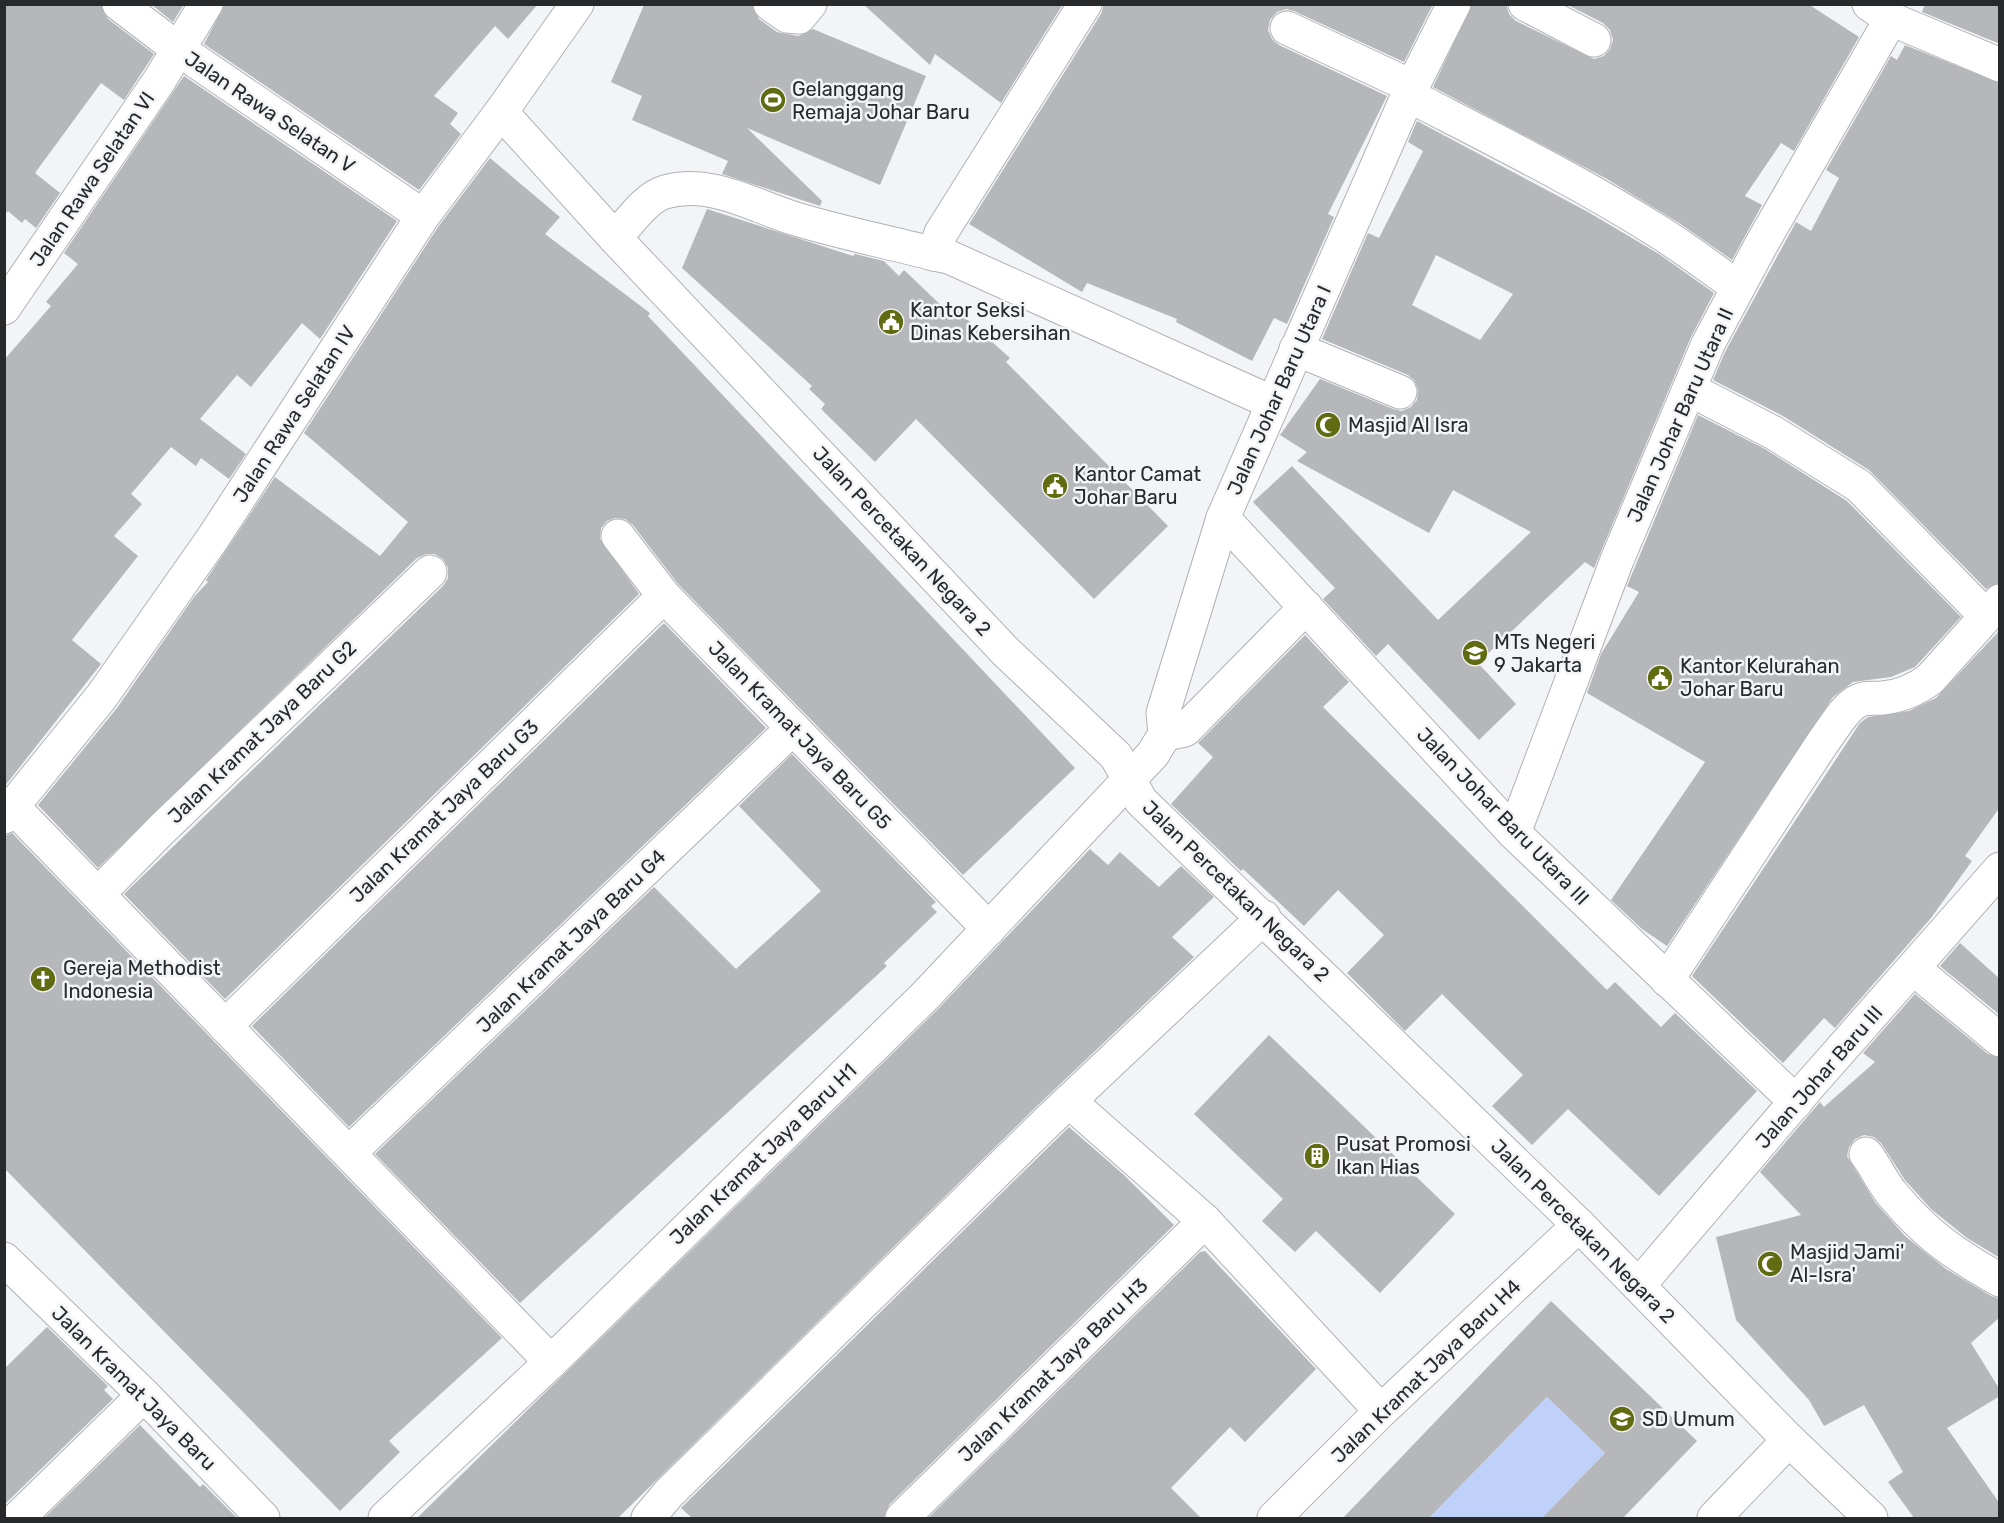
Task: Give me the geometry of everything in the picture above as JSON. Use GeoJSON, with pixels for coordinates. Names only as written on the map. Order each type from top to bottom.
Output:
{"type":"FeatureCollection","features":[{"type":"Feature","properties":{"kind":"street","name":"Jalan Rawa Selatan V"},"geometry":{"type":"LineString","coordinates":[[118,4],[178,49],[423,216]]}},
{"type":"Feature","properties":{"kind":"street","name":"Jalan Rawa Selatan VI"},"geometry":{"type":"LineString","coordinates":[[4,308],[206,4]]}},
{"type":"Feature","properties":{"kind":"street","name":"Jalan Rawa Selatan IV"},"geometry":{"type":"LineString","coordinates":[[9,812],[102,696],[213,538],[423,216],[501,112],[577,4]]}},
{"type":"Feature","properties":{"kind":"street"},"geometry":{"type":"LineString","coordinates":[[770,4],[793,18],[799,17],[810,4]]}},
{"type":"Feature","properties":{"kind":"street"},"geometry":{"type":"LineString","coordinates":[[934,254],[940,233],[1085,4]]}},
{"type":"Feature","properties":{"kind":"street","name":"Jalan Johar Baru Utara I"},"geometry":{"type":"LineString","coordinates":[[1130,780],[1154,754],[1164,734],[1163,713],[1223,518],[1411,91],[1454,4]]}},
{"type":"Feature","properties":{"kind":"street"},"geometry":{"type":"LineString","coordinates":[[1525,4],[1594,40]]}},
{"type":"Feature","properties":{"kind":"street"},"geometry":{"type":"LineString","coordinates":[[1880,12],[2000,65]]}},
{"type":"Feature","properties":{"kind":"street","name":"Jalan Johar Baru Utara II"},"geometry":{"type":"LineString","coordinates":[[1514,833],[1617,560],[1708,344],[1880,12]]}},
{"type":"Feature","properties":{"kind":"street"},"geometry":{"type":"LineString","coordinates":[[1287,28],[1411,91],[1611,203],[1659,232],[1738,287]]}},
{"type":"Feature","properties":{"kind":"street","name":"Jalan Percetakan Negara 2"},"geometry":{"type":"LineString","coordinates":[[501,112],[615,238],[1005,651],[1116,756],[1141,801],[1264,917],[1580,1225],[1789,1440],[1871,1518]]}},
{"type":"Feature","properties":{"kind":"street"},"geometry":{"type":"LineString","coordinates":[[615,238],[645,205],[662,193],[686,188],[720,191],[795,219],[949,257],[1272,403]]}},
{"type":"Feature","properties":{"kind":"street"},"geometry":{"type":"LineString","coordinates":[[1296,349],[1400,392]]}},
{"type":"Feature","properties":{"kind":"street"},"geometry":{"type":"LineString","coordinates":[[1666,980],[1823,742],[1846,712],[1855,702],[1865,697],[1886,698],[1918,689],[1930,679],[1992,608],[1859,486],[1774,433],[1689,389]]}},
{"type":"Feature","properties":{"kind":"street","name":"Jalan Johar Baru Utara III"},"geometry":{"type":"LineString","coordinates":[[1223,518],[1514,833],[1796,1102]]}},
{"type":"Feature","properties":{"kind":"street","name":"Jalan Kramat Jaya Baru G5"},"geometry":{"type":"LineString","coordinates":[[618,536],[664,596],[989,929]]}},
{"type":"Feature","properties":{"kind":"street","name":"Jalan Kramat Jaya Baru G2"},"geometry":{"type":"LineString","coordinates":[[98,894],[162,829],[430,572]]}},
{"type":"Feature","properties":{"kind":"street","name":"Jalan Kramat Jaya Baru G3"},"geometry":{"type":"LineString","coordinates":[[225,1026],[664,596]]}},
{"type":"Feature","properties":{"kind":"street"},"geometry":{"type":"LineString","coordinates":[[1164,734],[1185,730],[1306,607]]}},
{"type":"Feature","properties":{"kind":"street","name":"Jalan Kramat Jaya Baru G4"},"geometry":{"type":"LineString","coordinates":[[349,1153],[793,728]]}},
{"type":"Feature","properties":{"kind":"street","name":"Jalan Kramat Jaya Baru H1"},"geometry":{"type":"LineString","coordinates":[[385,1518],[551,1362],[926,995],[1130,780]]}},
{"type":"Feature","properties":{"kind":"street"},"geometry":{"type":"LineString","coordinates":[[9,812],[98,894],[551,1362]]}},
{"type":"Feature","properties":{"kind":"street","name":"Jalan Johar Baru III"},"geometry":{"type":"LineString","coordinates":[[1639,1285],[2000,869]]}},
{"type":"Feature","properties":{"kind":"street"},"geometry":{"type":"LineString","coordinates":[[660,1514],[669,1492],[1264,917]]}},
{"type":"Feature","properties":{"kind":"street"},"geometry":{"type":"LineString","coordinates":[[1914,969],[2000,1040]]}},
{"type":"Feature","properties":{"kind":"street"},"geometry":{"type":"LineString","coordinates":[[1070,1102],[1205,1221],[1381,1411]]}},
{"type":"Feature","properties":{"kind":"street"},"geometry":{"type":"LineString","coordinates":[[1866,1154],[1893,1196],[1933,1236],[1953,1254],[2000,1280]]}},
{"type":"Feature","properties":{"kind":"street","name":"Jalan Kramat Jaya Baru H3"},"geometry":{"type":"LineString","coordinates":[[902,1518],[1205,1221]]}},
{"type":"Feature","properties":{"kind":"street","name":"Jalan Kramat Jaya Baru H4"},"geometry":{"type":"LineString","coordinates":[[1274,1518],[1381,1411],[1580,1225]]}},
{"type":"Feature","properties":{"kind":"street","name":"Jalan Kramat Jaya Baru"},"geometry":{"type":"LineString","coordinates":[[4,1259],[144,1395],[263,1518]]}},
{"type":"Feature","properties":{"kind":"street"},"geometry":{"type":"LineString","coordinates":[[18,1518],[144,1395]]}},
{"type":"Feature","properties":{"kind":"street"},"geometry":{"type":"LineString","coordinates":[[1714,1518],[1789,1440]]}},
{"type":"Feature","properties":{"kind":"shaded area"},"geometry":{"type":"Polygon","coordinates":[[[1547,1397],[1605,1453],[1542,1518],[1429,1518],[1547,1397]]]}},
{"type":"Feature","properties":{"kind":"building"},"geometry":{"type":"Polygon","coordinates":[[[4,4],[101,4],[108,19],[154,54],[124,100],[101,83],[35,173],[60,193],[36,228],[25,219],[22,223],[8,211],[4,215],[4,4]]]}},
{"type":"Feature","properties":{"kind":"building"},"geometry":{"type":"Polygon","coordinates":[[[151,4],[184,4],[173,22],[151,4]]]}},
{"type":"Feature","properties":{"kind":"building"},"geometry":{"type":"Polygon","coordinates":[[[225,4],[538,4],[508,39],[495,26],[434,96],[458,113],[450,124],[461,134],[419,190],[204,44],[225,4]]]}},
{"type":"Feature","properties":{"kind":"building","name":"Gelanggang Remaja Johar Baru"},"geometry":{"type":"Polygon","coordinates":[[[752,4],[759,19],[777,32],[798,36],[813,29],[926,76],[880,185],[747,128],[822,201],[820,206],[722,174],[728,161],[632,120],[642,96],[611,82],[644,5],[752,4]]]}},
{"type":"Feature","properties":{"kind":"building"},"geometry":{"type":"Polygon","coordinates":[[[863,4],[1063,4],[1001,103],[935,54],[930,65],[863,4]]]}},
{"type":"Feature","properties":{"kind":"building"},"geometry":{"type":"Polygon","coordinates":[[[1104,4],[1433,4],[1404,62],[1294,11],[1286,9],[1277,12],[1270,20],[1268,30],[1272,39],[1279,45],[1387,96],[1328,214],[1334,217],[1287,324],[1274,318],[1252,361],[1176,322],[1177,319],[1087,283],[1082,292],[969,224],[1101,14],[1104,4]]]}},
{"type":"Feature","properties":{"kind":"building"},"geometry":{"type":"Polygon","coordinates":[[[1472,4],[1506,4],[1509,14],[1516,21],[1594,59],[1604,56],[1610,49],[1613,40],[1610,30],[1603,23],[1566,4],[1808,4],[1859,37],[1794,151],[1781,143],[1745,196],[1762,205],[1732,260],[1679,223],[1607,179],[1433,87],[1472,4]]]}},
{"type":"Feature","properties":{"kind":"building"},"geometry":{"type":"Polygon","coordinates":[[[1925,4],[2000,4],[2000,44],[1922,12],[1925,4]]]}},
{"type":"Feature","properties":{"kind":"building"},"geometry":{"type":"Polygon","coordinates":[[[1905,45],[2000,83],[2000,583],[1986,589],[1869,470],[1783,416],[1713,380],[1725,352],[1796,222],[1811,231],[1839,178],[1826,170],[1891,56],[1897,60],[1905,45]]]}},
{"type":"Feature","properties":{"kind":"building"},"geometry":{"type":"Polygon","coordinates":[[[184,76],[397,221],[320,339],[302,323],[251,387],[237,375],[200,419],[246,454],[229,479],[201,458],[196,466],[171,447],[131,494],[142,504],[114,536],[138,556],[72,640],[101,664],[4,787],[4,360],[51,306],[46,302],[78,264],[64,253],[184,76]]]}},
{"type":"Feature","properties":{"kind":"building"},"geometry":{"type":"Polygon","coordinates":[[[1417,121],[1588,212],[1659,254],[1714,293],[1691,337],[1594,568],[1585,562],[1478,663],[1516,704],[1479,740],[1388,644],[1376,656],[1323,599],[1335,588],[1253,502],[1292,466],[1438,620],[1531,532],[1453,490],[1429,533],[1297,461],[1307,452],[1280,435],[1320,379],[1402,411],[1411,407],[1417,400],[1418,389],[1414,380],[1408,375],[1322,339],[1368,233],[1379,238],[1423,151],[1408,142],[1417,121]],[[1436,255],[1412,305],[1480,340],[1513,294],[1436,255]]]}},
{"type":"Feature","properties":{"kind":"building"},"geometry":{"type":"Polygon","coordinates":[[[490,158],[560,217],[545,234],[650,313],[648,316],[1075,768],[963,875],[678,584],[633,525],[625,519],[615,518],[607,521],[601,528],[600,539],[639,594],[225,999],[124,894],[443,586],[448,578],[448,568],[443,559],[435,554],[426,554],[417,558],[98,868],[38,805],[117,708],[194,597],[208,582],[206,580],[275,477],[380,556],[408,522],[304,433],[438,227],[490,158]]]}},
{"type":"Feature","properties":{"kind":"building"},"geometry":{"type":"Polygon","coordinates":[[[707,209],[853,256],[855,254],[884,261],[899,276],[904,270],[946,310],[951,305],[1010,358],[1006,362],[1168,526],[1094,599],[916,419],[875,462],[821,409],[825,404],[809,389],[812,386],[682,268],[707,209]]]}},
{"type":"Feature","properties":{"kind":"building"},"geometry":{"type":"Polygon","coordinates":[[[1698,415],[1765,449],[1847,501],[1961,617],[1915,667],[1891,677],[1853,682],[1833,697],[1667,946],[1642,929],[1611,900],[1705,762],[1587,693],[1601,654],[1639,592],[1627,586],[1698,415]]]}},
{"type":"Feature","properties":{"kind":"building"},"geometry":{"type":"Polygon","coordinates":[[[664,623],[766,728],[349,1127],[252,1026],[664,623]]]}},
{"type":"Feature","properties":{"kind":"building"},"geometry":{"type":"Polygon","coordinates":[[[2000,630],[2000,807],[1965,856],[1972,861],[1931,918],[1835,1028],[1824,1018],[1783,1063],[1692,976],[1860,723],[1868,717],[1909,711],[1936,698],[2000,630]]]}},
{"type":"Feature","properties":{"kind":"building"},"geometry":{"type":"Polygon","coordinates":[[[1305,635],[1349,682],[1323,707],[1607,990],[1615,982],[1661,1027],[1675,1013],[1757,1091],[1659,1196],[1568,1109],[1532,1145],[1492,1106],[1523,1075],[1442,994],[1405,1031],[1347,973],[1384,935],[1338,890],[1304,926],[1243,869],[1241,871],[1171,804],[1213,757],[1198,743],[1305,635]]]}},
{"type":"Feature","properties":{"kind":"building"},"geometry":{"type":"Polygon","coordinates":[[[792,754],[936,902],[931,906],[937,912],[884,963],[887,966],[520,1303],[375,1154],[654,887],[736,969],[821,891],[739,806],[792,754]]]}},
{"type":"Feature","properties":{"kind":"building"},"geometry":{"type":"Polygon","coordinates":[[[12,833],[502,1338],[389,1441],[400,1452],[340,1511],[4,1168],[4,836],[12,833]]]}},
{"type":"Feature","properties":{"kind":"building"},"geometry":{"type":"Polygon","coordinates":[[[1090,849],[1108,865],[1120,852],[1159,887],[1181,866],[1214,897],[1172,937],[1194,957],[1035,1108],[618,1518],[417,1518],[939,1008],[1090,849]]]}},
{"type":"Feature","properties":{"kind":"building"},"geometry":{"type":"Polygon","coordinates":[[[1960,943],[2000,979],[2000,1015],[1940,966],[1960,943]]]}},
{"type":"Feature","properties":{"kind":"building"},"geometry":{"type":"Polygon","coordinates":[[[1915,994],[1988,1054],[2000,1058],[2000,1258],[1967,1238],[1931,1209],[1905,1180],[1881,1143],[1874,1137],[1864,1135],[1855,1139],[1849,1147],[1847,1156],[1875,1202],[1905,1236],[1946,1269],[2000,1299],[2000,1317],[1971,1343],[2000,1390],[2000,1396],[1947,1428],[2000,1504],[2000,1518],[1914,1518],[1888,1482],[1903,1472],[1864,1405],[1824,1426],[1809,1400],[1736,1320],[1716,1237],[1801,1215],[1760,1172],[1820,1102],[1824,1107],[1875,1062],[1863,1053],[1915,994]]]}},
{"type":"Feature","properties":{"kind":"building","name":"Pusat Promosi Ikan Hias"},"geometry":{"type":"Polygon","coordinates":[[[1269,1035],[1455,1214],[1380,1293],[1316,1231],[1295,1252],[1262,1221],[1283,1199],[1194,1114],[1269,1035]]]}},
{"type":"Feature","properties":{"kind":"building"},"geometry":{"type":"Polygon","coordinates":[[[1069,1127],[1124,1175],[1174,1225],[889,1505],[884,1518],[692,1518],[681,1508],[683,1506],[1069,1127]]]}},
{"type":"Feature","properties":{"kind":"building"},"geometry":{"type":"Polygon","coordinates":[[[1205,1251],[1316,1369],[1245,1442],[1230,1427],[1171,1488],[1201,1518],[928,1518],[1200,1252],[1205,1251]]]}},
{"type":"Feature","properties":{"kind":"building","name":"SD Umum"},"geometry":{"type":"Polygon","coordinates":[[[1551,1301],[1697,1441],[1623,1518],[1542,1518],[1605,1453],[1547,1397],[1429,1518],[1343,1518],[1551,1301]]]}},
{"type":"Feature","properties":{"kind":"building"},"geometry":{"type":"Polygon","coordinates":[[[47,1327],[108,1386],[104,1390],[113,1399],[4,1505],[4,1369],[47,1327]]]}},
{"type":"Feature","properties":{"kind":"building"},"geometry":{"type":"Polygon","coordinates":[[[140,1425],[200,1487],[203,1484],[237,1518],[44,1518],[140,1425]]]}},
{"type":"Feature","properties":{"kind":"place","name":"Gelanggang Remaja Johar Baru"},"geometry":{"type":"Point","coordinates":[773,100]}},
{"type":"Feature","properties":{"kind":"place","name":"Kantor Seksi Dinas Kebersihan"},"geometry":{"type":"Point","coordinates":[891,322]}},
{"type":"Feature","properties":{"kind":"place","name":"Masjid Al Isra"},"geometry":{"type":"Point","coordinates":[1328,425]}},
{"type":"Feature","properties":{"kind":"place","name":"Kantor Camat Johar Baru"},"geometry":{"type":"Point","coordinates":[1055,486]}},
{"type":"Feature","properties":{"kind":"place","name":"MTs Negeri 9 Jakarta"},"geometry":{"type":"Point","coordinates":[1475,653]}},
{"type":"Feature","properties":{"kind":"place","name":"Kantor Kelurahan Johar Baru"},"geometry":{"type":"Point","coordinates":[1660,678]}},
{"type":"Feature","properties":{"kind":"place","name":"Gereja Methodist Indonesia"},"geometry":{"type":"Point","coordinates":[43,979]}},
{"type":"Feature","properties":{"kind":"place","name":"Pusat Promosi Ikan Hias"},"geometry":{"type":"Point","coordinates":[1317,1156]}},
{"type":"Feature","properties":{"kind":"place","name":"Masjid Jami' Al-Isra'"},"geometry":{"type":"Point","coordinates":[1770,1264]}},
{"type":"Feature","properties":{"kind":"place","name":"SD Umum"},"geometry":{"type":"Point","coordinates":[1622,1419]}}]}
